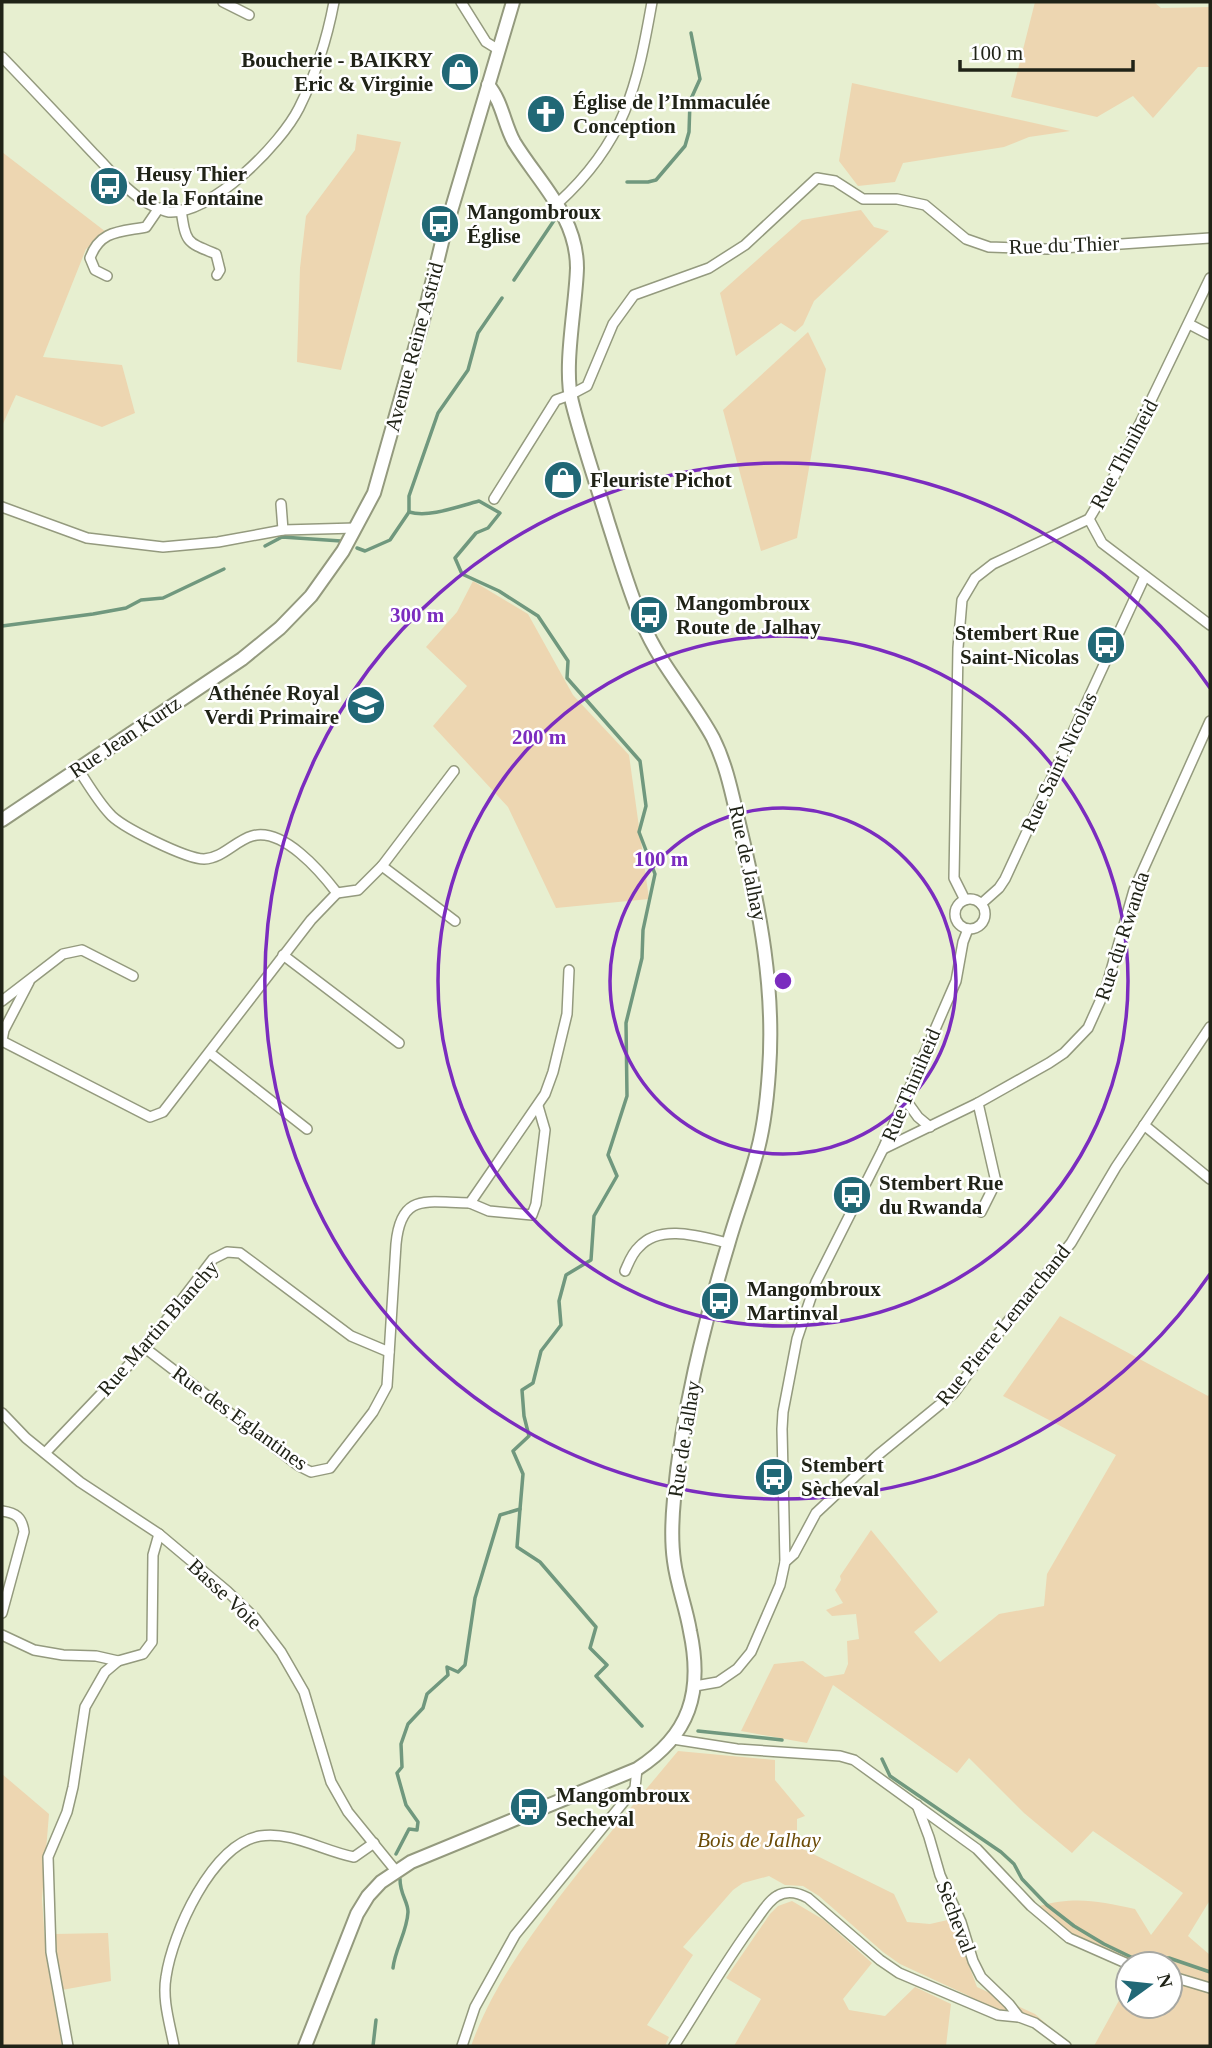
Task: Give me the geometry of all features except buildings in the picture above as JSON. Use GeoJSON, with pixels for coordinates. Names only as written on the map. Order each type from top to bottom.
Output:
{"type":"FeatureCollection","features":[{"type":"Feature","properties":{"kind":"main road","name":"Avenue Reine Astrid"},"geometry":{"type":"LineString","coordinates":[[356,528],[374,493],[423,320],[443,238],[513,2]]}},
{"type":"Feature","properties":{"kind":"main road","name":"Rue de Jalhay"},"geometry":{"type":"LineString","coordinates":[[488,85],[514,141],[558,203],[571,231],[577,264],[570,395],[599,493],[643,623],[656,650],[714,740],[727,771],[759,903],[769,997],[770,1069],[765,1116],[757,1153],[728,1243],[688,1402],[673,1516],[674,1560],[695,1656],[695,1686],[689,1715],[673,1739]]}},
{"type":"Feature","properties":{"kind":"main road","name":"Rue Jean Kurtz"},"geometry":{"type":"LineString","coordinates":[[2,820],[242,659],[280,628],[327,575],[356,528]]}},
{"type":"Feature","properties":{"kind":"main road"},"geometry":{"type":"LineString","coordinates":[[305,2046],[357,1914],[368,1896],[396,1871],[411,1862],[637,1769],[656,1757],[673,1739]]}},
{"type":"Feature","properties":{"kind":"street"},"geometry":{"type":"LineString","coordinates":[[223,2],[249,15]]}},
{"type":"Feature","properties":{"kind":"street"},"geometry":{"type":"LineString","coordinates":[[2,57],[136,196],[167,212],[181,210],[194,207],[215,196],[236,180],[269,148],[298,111],[319,63],[334,2]]}},
{"type":"Feature","properties":{"kind":"street"},"geometry":{"type":"LineString","coordinates":[[461,2],[486,42],[499,50]]}},
{"type":"Feature","properties":{"kind":"street"},"geometry":{"type":"LineString","coordinates":[[558,203],[603,154],[620,126],[640,69],[652,2]]}},
{"type":"Feature","properties":{"kind":"street","name":"Rue du Thier"},"geometry":{"type":"LineString","coordinates":[[570,395],[587,386],[613,324],[634,295],[709,268],[745,245],[817,178],[835,181],[863,200],[897,200],[925,205],[966,239],[989,247],[1047,249],[1210,238]]}},
{"type":"Feature","properties":{"kind":"street"},"geometry":{"type":"LineString","coordinates":[[107,276],[95,270],[90,258],[94,247],[115,232],[146,227],[159,208]]}},
{"type":"Feature","properties":{"kind":"street"},"geometry":{"type":"LineString","coordinates":[[181,210],[185,236],[193,244],[216,254],[220,270],[217,275]]}},
{"type":"Feature","properties":{"kind":"street","name":"Rue Thiniheid"},"geometry":{"type":"LineString","coordinates":[[981,904],[985,914],[978,927],[968,929],[960,925],[955,916],[958,906],[965,900],[954,877],[958,648],[962,600],[975,578],[993,564],[1089,519],[1109,487],[1210,278]]}},
{"type":"Feature","properties":{"kind":"street"},"geometry":{"type":"LineString","coordinates":[[1189,324],[1210,335]]}},
{"type":"Feature","properties":{"kind":"street"},"geometry":{"type":"LineString","coordinates":[[494,499],[556,400],[570,395]]}},
{"type":"Feature","properties":{"kind":"street"},"geometry":{"type":"LineString","coordinates":[[281,504],[283,530]]}},
{"type":"Feature","properties":{"kind":"street"},"geometry":{"type":"LineString","coordinates":[[2,507],[86,538],[163,547],[218,542],[283,530],[356,528]]}},
{"type":"Feature","properties":{"kind":"street"},"geometry":{"type":"LineString","coordinates":[[1089,519],[1102,543],[1210,625]]}},
{"type":"Feature","properties":{"kind":"street","name":"Rue Saint Nicolas"},"geometry":{"type":"LineString","coordinates":[[981,904],[1005,879],[1145,576]]}},
{"type":"Feature","properties":{"kind":"street","name":"Rue du Rwanda"},"geometry":{"type":"LineString","coordinates":[[883,1149],[978,1103],[1049,1063],[1064,1053],[1087,1028],[1106,988],[1134,890],[1210,721]]}},
{"type":"Feature","properties":{"kind":"street"},"geometry":{"type":"LineString","coordinates":[[78,769],[110,815],[123,826],[193,858],[207,859],[252,836],[266,835],[280,840],[311,863],[337,893]]}},
{"type":"Feature","properties":{"kind":"street"},"geometry":{"type":"LineString","coordinates":[[29,980],[4,1030],[2,1041],[150,1117],[163,1112],[310,920],[337,893],[358,890],[382,866],[454,771]]}},
{"type":"Feature","properties":{"kind":"street"},"geometry":{"type":"LineString","coordinates":[[382,866],[455,921]]}},
{"type":"Feature","properties":{"kind":"street"},"geometry":{"type":"LineString","coordinates":[[965,900],[981,904]]}},
{"type":"Feature","properties":{"kind":"street","name":"Rue Thiniheid"},"geometry":{"type":"LineString","coordinates":[[785,1562],[782,1429],[797,1339],[816,1282],[883,1149],[956,981],[968,929]]}},
{"type":"Feature","properties":{"kind":"street"},"geometry":{"type":"LineString","coordinates":[[2,1001],[63,954],[82,950],[133,976]]}},
{"type":"Feature","properties":{"kind":"street"},"geometry":{"type":"LineString","coordinates":[[284,955],[399,1043]]}},
{"type":"Feature","properties":{"kind":"street"},"geometry":{"type":"LineString","coordinates":[[470,1203],[538,1106],[553,1072],[567,1014],[569,971]]}},
{"type":"Feature","properties":{"kind":"street","name":"Rue Pierre Lemarchand"},"geometry":{"type":"LineString","coordinates":[[695,1686],[718,1682],[737,1669],[751,1652],[780,1585],[785,1562],[816,1513],[878,1455],[954,1393],[1071,1243],[1144,1125],[1210,1027]]}},
{"type":"Feature","properties":{"kind":"street"},"geometry":{"type":"LineString","coordinates":[[210,1053],[307,1129]]}},
{"type":"Feature","properties":{"kind":"street"},"geometry":{"type":"LineString","coordinates":[[905,1098],[918,1117],[930,1127]]}},
{"type":"Feature","properties":{"kind":"street"},"geometry":{"type":"LineString","coordinates":[[978,1103],[996,1182],[981,1212]]}},
{"type":"Feature","properties":{"kind":"street","name":"Rue des Eglantines"},"geometry":{"type":"LineString","coordinates":[[145,1348],[299,1466],[311,1472],[330,1468],[373,1412],[387,1386],[397,1224],[403,1213],[413,1205],[425,1202],[470,1203],[489,1211],[532,1214],[536,1204],[545,1130],[538,1106]]}},
{"type":"Feature","properties":{"kind":"street"},"geometry":{"type":"LineString","coordinates":[[1144,1125],[1210,1180]]}},
{"type":"Feature","properties":{"kind":"street"},"geometry":{"type":"LineString","coordinates":[[625,1271],[640,1245],[653,1237],[685,1235],[728,1243]]}},
{"type":"Feature","properties":{"kind":"street","name":"Rue Martin Blanchy"},"geometry":{"type":"LineString","coordinates":[[45,1453],[145,1348],[213,1259],[227,1252],[240,1253],[253,1261],[351,1336],[389,1352]]}},
{"type":"Feature","properties":{"kind":"street","name":"Basse Voie"},"geometry":{"type":"LineString","coordinates":[[2,1413],[80,1482],[159,1534],[228,1591],[255,1618],[281,1652],[304,1692],[331,1782],[348,1812],[396,1871]]}},
{"type":"Feature","properties":{"kind":"street"},"geometry":{"type":"LineString","coordinates":[[2,1511],[18,1516],[24,1532],[2,1613]]}},
{"type":"Feature","properties":{"kind":"street"},"geometry":{"type":"LineString","coordinates":[[2,1635],[34,1650],[63,1655],[96,1656],[118,1661],[137,1658],[152,1642],[153,1555],[159,1534]]}},
{"type":"Feature","properties":{"kind":"street"},"geometry":{"type":"LineString","coordinates":[[68,2046],[51,1952],[48,1857],[73,1787],[85,1707],[105,1672],[118,1661]]}},
{"type":"Feature","properties":{"kind":"street"},"geometry":{"type":"LineString","coordinates":[[673,1739],[737,1749],[839,1756],[854,1760],[977,1849],[1002,1872],[1031,1906],[1069,1938],[1114,1958]]}},
{"type":"Feature","properties":{"kind":"street"},"geometry":{"type":"LineString","coordinates":[[462,2046],[475,2007],[514,1935],[635,1788],[637,1769]]}},
{"type":"Feature","properties":{"kind":"street","name":"Sècheval"},"geometry":{"type":"LineString","coordinates":[[916,1803],[973,1961],[981,1977],[1019,2017]]}},
{"type":"Feature","properties":{"kind":"street"},"geometry":{"type":"LineString","coordinates":[[174,2046],[166,2002],[166,1977],[179,1931],[208,1875],[225,1857],[239,1844],[258,1836],[280,1835],[354,1857],[374,1843]]}},
{"type":"Feature","properties":{"kind":"street"},"geometry":{"type":"LineString","coordinates":[[674,2046],[746,1933],[768,1904],[784,1893],[800,1894],[808,1898],[899,1973],[998,2015],[1019,2017],[1043,2028],[1066,2046]]}},
{"type":"Feature","properties":{"kind":"street"},"geometry":{"type":"LineString","coordinates":[[1184,1980],[1210,1988]]}},
{"type":"Feature","properties":{"kind":"green space"},"geometry":{"type":"Polygon","coordinates":[[[1035,2],[1154,2],[1161,8],[1210,7],[1210,67],[1198,67],[1153,118],[1133,96],[1097,117],[1011,97],[1035,2]]]}},
{"type":"Feature","properties":{"kind":"green space"},"geometry":{"type":"Polygon","coordinates":[[[852,83],[1070,131],[1029,137],[1004,147],[903,163],[895,182],[858,186],[839,161],[852,83]]]}},
{"type":"Feature","properties":{"kind":"green space"},"geometry":{"type":"Polygon","coordinates":[[[357,134],[401,142],[341,370],[297,362],[300,268],[306,216],[355,150],[357,134]]]}},
{"type":"Feature","properties":{"kind":"green space"},"geometry":{"type":"Polygon","coordinates":[[[2,152],[106,232],[86,249],[43,357],[122,365],[135,413],[102,427],[16,395],[2,426],[2,152]]]}},
{"type":"Feature","properties":{"kind":"green space"},"geometry":{"type":"Polygon","coordinates":[[[861,210],[874,227],[889,231],[814,301],[803,325],[795,332],[781,323],[736,356],[720,293],[802,220],[861,210]]]}},
{"type":"Feature","properties":{"kind":"green space"},"geometry":{"type":"Polygon","coordinates":[[[808,332],[826,369],[797,538],[761,551],[723,410],[808,332]]]}},
{"type":"Feature","properties":{"kind":"green space"},"geometry":{"type":"Polygon","coordinates":[[[473,581],[528,614],[573,695],[629,755],[649,899],[556,908],[508,807],[433,726],[467,686],[426,647],[457,612],[473,581]]]}},
{"type":"Feature","properties":{"kind":"green space"},"geometry":{"type":"Polygon","coordinates":[[[1060,1316],[1208,1396],[1210,1393],[1210,1900],[1188,1936],[1210,1955],[1210,2046],[1094,2046],[1114,2010],[1114,2020],[1184,2020],[1184,1950],[1114,1950],[1114,1962],[1067,1935],[1039,1906],[1064,1901],[1087,1901],[1135,1909],[1151,1935],[1183,1893],[1093,1831],[1072,1853],[1024,1813],[969,1758],[957,1773],[833,1685],[807,1743],[741,1731],[774,1664],[803,1661],[825,1677],[844,1674],[848,1664],[847,1641],[859,1639],[856,1614],[832,1616],[826,1610],[843,1603],[835,1590],[841,1580],[840,1576],[871,1530],[938,1612],[914,1632],[940,1662],[999,1614],[1044,1606],[1047,1574],[1116,1455],[1003,1396],[1060,1316]]]}},
{"type":"Feature","properties":{"kind":"green space"},"geometry":{"type":"Polygon","coordinates":[[[678,1751],[775,1760],[775,1780],[805,1816],[797,1819],[797,1837],[803,1849],[894,1894],[907,1922],[930,1924],[952,1919],[977,1987],[1035,2014],[1071,2046],[1061,2046],[1039,2028],[1007,2019],[967,1995],[900,1964],[819,1896],[803,1886],[785,1885],[769,1876],[743,1883],[733,1890],[683,1947],[693,1955],[647,2025],[669,2037],[665,2046],[471,2046],[488,2006],[532,1935],[587,1862],[678,1751]]]}},
{"type":"Feature","properties":{"kind":"green space"},"geometry":{"type":"Polygon","coordinates":[[[2,1774],[49,1814],[42,1899],[46,1955],[62,2046],[2,2046],[2,1774]]]}},
{"type":"Feature","properties":{"kind":"green space","name":"Bois de Jalhay"},"geometry":{"type":"Polygon","coordinates":[[[792,1901],[824,1920],[872,1963],[843,1999],[849,2010],[885,2016],[915,1987],[951,2004],[946,2046],[734,2046],[761,1999],[726,1978],[770,1914],[778,1906],[792,1901]]]}},
{"type":"Feature","properties":{"kind":"green space"},"geometry":{"type":"Polygon","coordinates":[[[108,1933],[111,1981],[62,1990],[54,1934],[108,1933]]]}},
{"type":"Feature","properties":{"kind":"waterway"},"geometry":{"type":"LineString","coordinates":[[627,182],[656,180],[685,146],[689,132],[690,101],[700,79],[691,33]]}},
{"type":"Feature","properties":{"kind":"waterway"},"geometry":{"type":"LineString","coordinates":[[514,280],[555,219]]}},
{"type":"Feature","properties":{"kind":"waterway"},"geometry":{"type":"LineString","coordinates":[[357,548],[365,551],[390,540],[409,512],[409,496],[438,413],[468,370],[478,333],[502,298]]}},
{"type":"Feature","properties":{"kind":"waterway"},"geometry":{"type":"LineString","coordinates":[[396,1854],[409,1829],[417,1830],[418,1822],[406,1805],[397,1773],[402,1767],[401,1744],[408,1724],[423,1708],[427,1694],[448,1675],[447,1667],[458,1672],[465,1665],[475,1598],[500,1515],[520,1509],[523,1474],[513,1451],[529,1436],[522,1390],[533,1383],[541,1351],[561,1325],[559,1301],[566,1275],[591,1260],[594,1216],[617,1176],[608,1155],[627,1096],[626,1023],[642,958],[643,930],[655,874],[639,832],[646,806],[640,761],[567,678],[568,661],[538,616],[499,591],[462,574],[455,558],[476,533],[488,528],[500,513],[479,501],[426,514],[409,512]]}},
{"type":"Feature","properties":{"kind":"waterway"},"geometry":{"type":"LineString","coordinates":[[265,546],[282,537],[341,541]]}},
{"type":"Feature","properties":{"kind":"waterway"},"geometry":{"type":"LineString","coordinates":[[2,626],[126,608],[141,600],[163,598],[224,569]]}},
{"type":"Feature","properties":{"kind":"waterway"},"geometry":{"type":"LineString","coordinates":[[520,1509],[517,1547],[540,1562],[596,1627],[590,1648],[607,1665],[596,1676],[642,1726]]}},
{"type":"Feature","properties":{"kind":"waterway"},"geometry":{"type":"LineString","coordinates":[[698,1731],[782,1740]]}},
{"type":"Feature","properties":{"kind":"waterway"},"geometry":{"type":"LineString","coordinates":[[882,1759],[890,1776],[1001,1852],[1047,1905],[1074,1926],[1133,1958],[1169,1958],[1210,1972]]}},
{"type":"Feature","properties":{"kind":"waterway"},"geometry":{"type":"LineString","coordinates":[[393,1968],[408,1912],[400,1879]]}},
{"type":"Feature","properties":{"kind":"waterway"},"geometry":{"type":"LineString","coordinates":[[373,2046],[376,2020]]}},
{"type":"Feature","properties":{"kind":"place","name":"Boucherie - BAIKRY Eric & Virginie"},"geometry":{"type":"Point","coordinates":[460,72]}},
{"type":"Feature","properties":{"kind":"place","name":"Église de l’Immaculée Conception"},"geometry":{"type":"Point","coordinates":[546,114]}},
{"type":"Feature","properties":{"kind":"place","name":"Heusy Thier de la Fontaine"},"geometry":{"type":"Point","coordinates":[109,186]}},
{"type":"Feature","properties":{"kind":"place","name":"Mangombroux Église"},"geometry":{"type":"Point","coordinates":[440,224]}},
{"type":"Feature","properties":{"kind":"place","name":"Fleuriste Pichot"},"geometry":{"type":"Point","coordinates":[563,480]}},
{"type":"Feature","properties":{"kind":"place","name":"Mangombroux Route de Jalhay"},"geometry":{"type":"Point","coordinates":[649,615]}},
{"type":"Feature","properties":{"kind":"place","name":"Stembert Rue Saint-Nicolas"},"geometry":{"type":"Point","coordinates":[1106,645]}},
{"type":"Feature","properties":{"kind":"place","name":"Athénée Royal Verdi Primaire"},"geometry":{"type":"Point","coordinates":[366,705]}},
{"type":"Feature","properties":{"kind":"place","name":"Stembert Rue du Rwanda"},"geometry":{"type":"Point","coordinates":[852,1195]}},
{"type":"Feature","properties":{"kind":"place","name":"Mangombroux Martinval"},"geometry":{"type":"Point","coordinates":[720,1301]}},
{"type":"Feature","properties":{"kind":"place","name":"Stembert Sècheval"},"geometry":{"type":"Point","coordinates":[774,1477]}},
{"type":"Feature","properties":{"kind":"place","name":"Mangombroux Secheval"},"geometry":{"type":"Point","coordinates":[529,1807]}}]}
